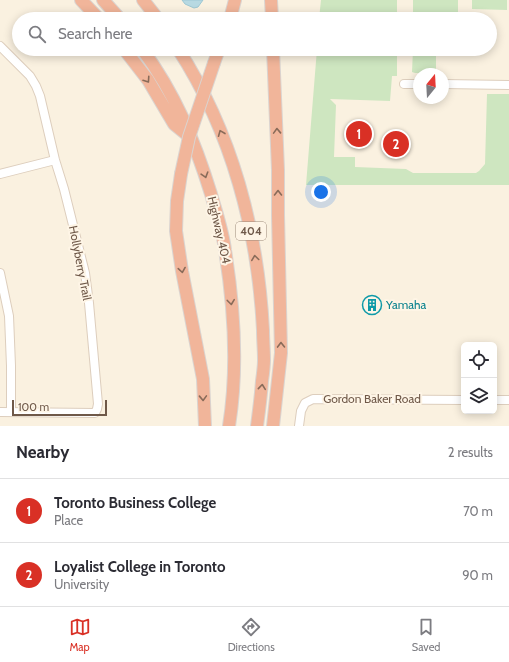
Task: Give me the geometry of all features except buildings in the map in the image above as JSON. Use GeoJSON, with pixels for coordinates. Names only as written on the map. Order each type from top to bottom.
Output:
{"type":"FeatureCollection","features":[{"type":"Feature","properties":{"kind":"highway"},"geometry":{"type":"LineString","coordinates":[[81,0],[92,12]]}},
{"type":"Feature","properties":{"kind":"highway"},"geometry":{"type":"LineString","coordinates":[[103,0],[114,12]]}},
{"type":"Feature","properties":{"kind":"highway"},"geometry":{"type":"LineString","coordinates":[[143,0],[152,12]]}},
{"type":"Feature","properties":{"kind":"highway"},"geometry":{"type":"LineString","coordinates":[[232,12],[235,0]]}},
{"type":"Feature","properties":{"kind":"highway"},"geometry":{"type":"LineString","coordinates":[[271,0],[272,12]]}},
{"type":"Feature","properties":{"kind":"highway"},"geometry":{"type":"LineString","coordinates":[[129,56],[148,80],[174,124],[191,138]]}},
{"type":"Feature","properties":{"kind":"highway","name":"Highway 404"},"geometry":{"type":"LineString","coordinates":[[146,56],[172,96],[184,119],[202,164],[225,249],[233,316],[234,380],[229,426]]}},
{"type":"Feature","properties":{"kind":"highway","name":"404"},"geometry":{"type":"LineString","coordinates":[[183,56],[191,69],[213,113],[225,143],[242,193],[253,243],[261,298],[264,361],[257,426]]}},
{"type":"Feature","properties":{"kind":"highway"},"geometry":{"type":"LineString","coordinates":[[205,426],[203,379],[182,271],[176,231],[177,201],[189,136],[216,56]]}},
{"type":"Feature","properties":{"kind":"highway"},"geometry":{"type":"LineString","coordinates":[[272,426],[281,353],[278,170],[273,56]]}},
{"type":"Feature","properties":{"kind":"street","name":"Hollyberry Trail"},"geometry":{"type":"LineString","coordinates":[[0,46],[26,71],[36,86],[40,96],[55,160],[64,189],[85,273],[98,404],[95,413],[90,414],[0,412]]}},
{"type":"Feature","properties":{"kind":"street"},"geometry":{"type":"LineString","coordinates":[[404,84],[413,84]]}},
{"type":"Feature","properties":{"kind":"street"},"geometry":{"type":"LineString","coordinates":[[449,84],[509,85]]}},
{"type":"Feature","properties":{"kind":"street"},"geometry":{"type":"LineString","coordinates":[[0,174],[55,160]]}},
{"type":"Feature","properties":{"kind":"street"},"geometry":{"type":"LineString","coordinates":[[0,273],[9,316],[11,412]]}},
{"type":"Feature","properties":{"kind":"street","name":"Gordon Baker Road"},"geometry":{"type":"LineString","coordinates":[[299,426],[301,410],[305,403],[313,399],[461,400]]}},
{"type":"Feature","properties":{"kind":"street"},"geometry":{"type":"LineString","coordinates":[[497,400],[509,400]]}},
{"type":"Feature","properties":{"kind":"green space"},"geometry":{"type":"Polygon","coordinates":[[[321,0],[397,0],[397,12],[320,12],[321,0]]]}},
{"type":"Feature","properties":{"kind":"green space"},"geometry":{"type":"Polygon","coordinates":[[[413,0],[458,0],[458,12],[413,12],[413,0]]]}},
{"type":"Feature","properties":{"kind":"green space"},"geometry":{"type":"Polygon","coordinates":[[[472,0],[507,0],[507,10],[472,9],[472,0]]]}},
{"type":"Feature","properties":{"kind":"green space"},"geometry":{"type":"Polygon","coordinates":[[[316,56],[397,56],[397,76],[392,76],[390,101],[330,99],[336,105],[334,157],[355,157],[355,167],[406,169],[413,173],[476,173],[485,164],[487,94],[509,94],[509,185],[306,185],[316,56]]]}},
{"type":"Feature","properties":{"kind":"green space"},"geometry":{"type":"Polygon","coordinates":[[[413,56],[436,56],[436,68],[413,68],[413,72],[413,56]]]}},
{"type":"Feature","properties":{"kind":"water"},"geometry":{"type":"Polygon","coordinates":[[[182,0],[203,0],[198,7],[194,8],[185,4],[182,0]]]}},
{"type":"Feature","properties":{"kind":"place","name":"Toronto Business College"},"geometry":{"type":"Point","coordinates":[359,134]}},
{"type":"Feature","properties":{"kind":"place","name":"Loyalist College in Toronto"},"geometry":{"type":"Point","coordinates":[396,144]}},
{"type":"Feature","properties":{"kind":"place","name":"Yamaha"},"geometry":{"type":"Point","coordinates":[372,305]}}]}
